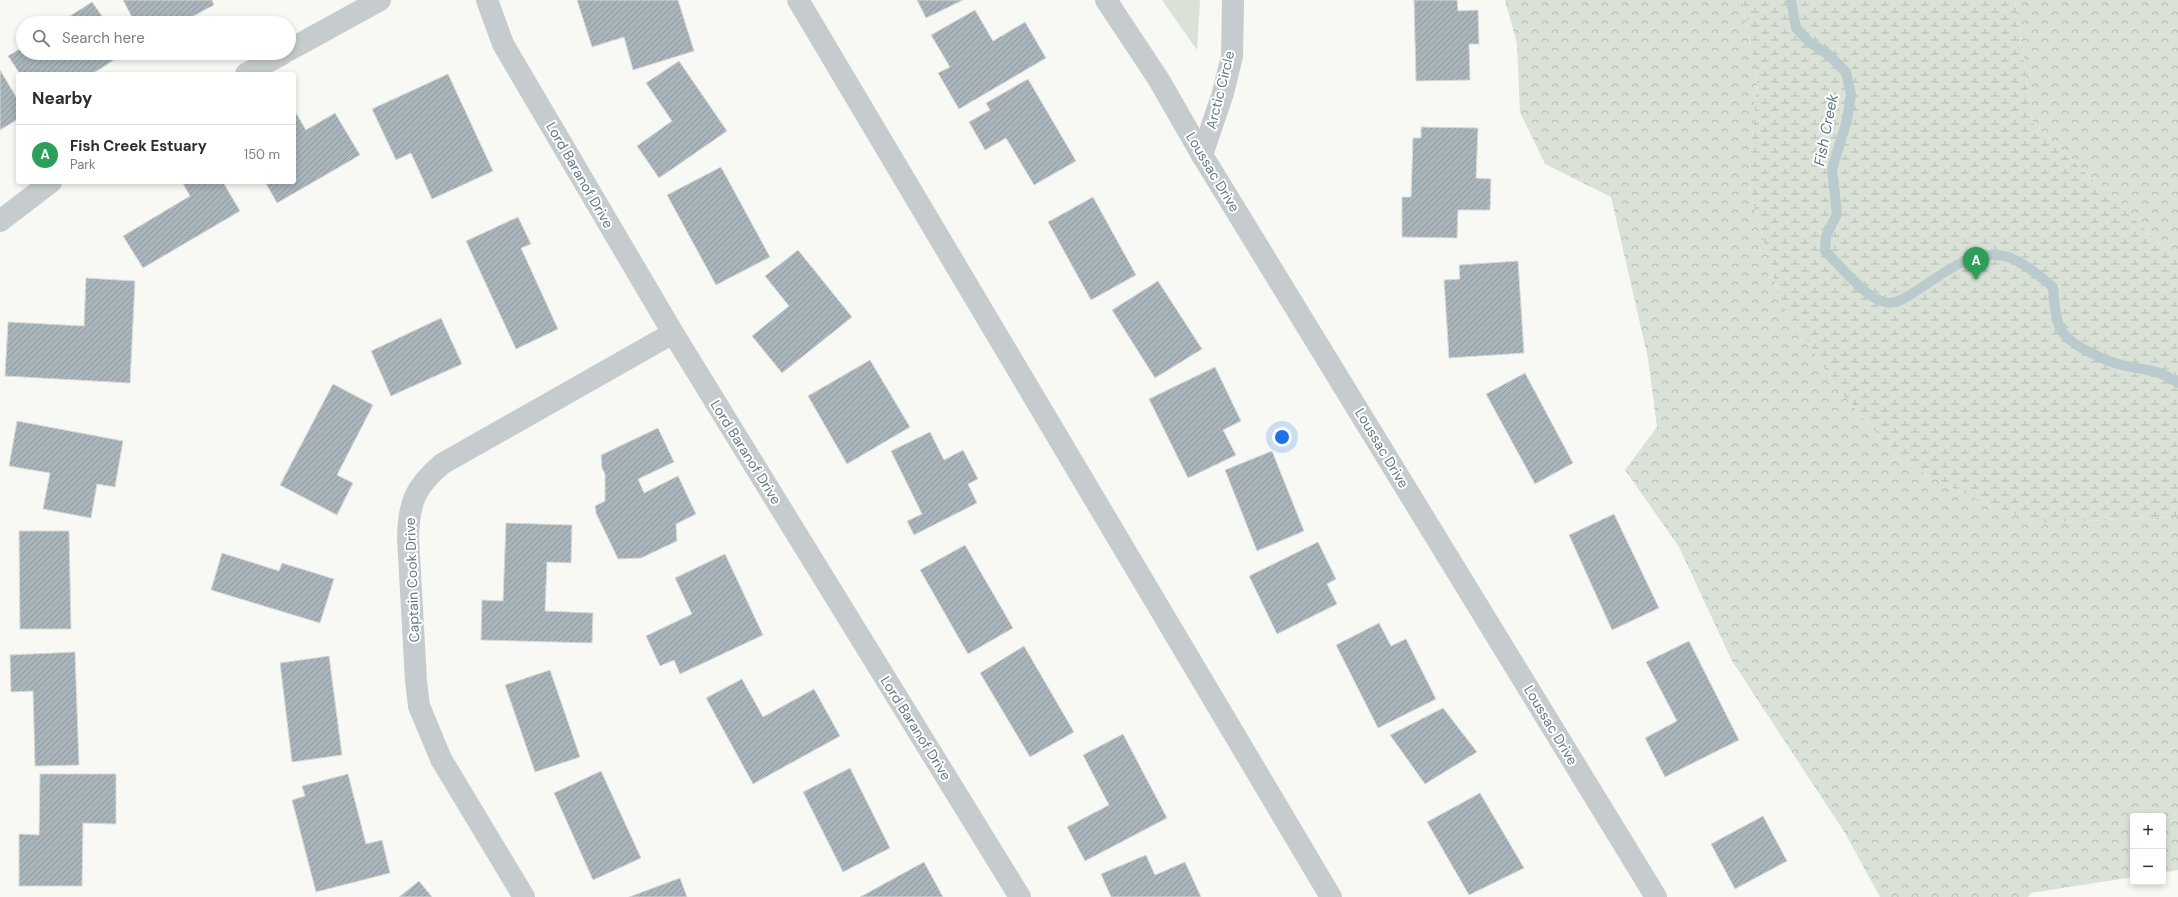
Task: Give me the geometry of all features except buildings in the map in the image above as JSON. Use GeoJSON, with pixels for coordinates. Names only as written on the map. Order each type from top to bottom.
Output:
{"type":"FeatureCollection","features":[{"type":"Feature","properties":{"kind":"street"},"geometry":{"type":"LineString","coordinates":[[296,46],[380,0]]}},
{"type":"Feature","properties":{"kind":"street","name":"Lord Baranof Drive"},"geometry":{"type":"LineString","coordinates":[[487,0],[503,44],[673,333],[1020,897]]}},
{"type":"Feature","properties":{"kind":"street"},"geometry":{"type":"LineString","coordinates":[[798,0],[1331,897]]}},
{"type":"Feature","properties":{"kind":"street","name":"Loussac Drive"},"geometry":{"type":"LineString","coordinates":[[1106,0],[1159,80],[1202,155],[1656,897]]}},
{"type":"Feature","properties":{"kind":"street","name":"Arctic Circle"},"geometry":{"type":"LineString","coordinates":[[1202,155],[1223,93],[1232,56],[1233,0]]}},
{"type":"Feature","properties":{"kind":"street"},"geometry":{"type":"LineString","coordinates":[[250,72],[271,60]]}},
{"type":"Feature","properties":{"kind":"street"},"geometry":{"type":"LineString","coordinates":[[0,221],[48,184]]}},
{"type":"Feature","properties":{"kind":"street","name":"Captain Cook Drive"},"geometry":{"type":"LineString","coordinates":[[524,897],[441,760],[419,706],[416,681],[408,544],[409,513],[415,493],[427,477],[442,464],[673,333]]}},
{"type":"Feature","properties":{"kind":"green space"},"geometry":{"type":"Polygon","coordinates":[[[1162,0],[1200,0],[1197,50],[1162,0]]]}},
{"type":"Feature","properties":{"kind":"green space"},"geometry":{"type":"Polygon","coordinates":[[[1505,0],[1743,0],[1757,82],[1748,183],[1780,300],[1838,389],[1901,461],[1961,492],[2034,523],[2178,517],[2178,870],[2166,872],[2166,813],[2130,813],[2130,877],[2031,893],[2028,897],[1880,897],[1845,833],[1732,661],[1679,547],[1625,470],[1657,427],[1648,358],[1611,197],[1545,164],[1520,112],[1517,44],[1505,0]]]}},
{"type":"Feature","properties":{"kind":"green space"},"geometry":{"type":"Polygon","coordinates":[[[1743,0],[2015,0],[2033,123],[2178,261],[2178,517],[2034,523],[1961,492],[1901,461],[1838,389],[1780,300],[1748,183],[1757,82],[1743,0]]]}},
{"type":"Feature","properties":{"kind":"green space"},"geometry":{"type":"Polygon","coordinates":[[[2015,0],[2178,0],[2178,261],[2033,123],[2015,0]]]}},
{"type":"Feature","properties":{"kind":"waterway","name":"Fish Creek"},"geometry":{"type":"LineString","coordinates":[[1791,0],[1796,28],[1809,42],[1829,55],[1846,72],[1851,94],[1847,120],[1832,169],[1837,214],[1826,236],[1825,251],[1861,288],[1877,299],[1892,303],[1907,297],[1945,272],[1967,260],[1979,256],[2004,256],[2017,261],[2030,269],[2053,287],[2059,324],[2061,330],[2068,339],[2097,356],[2112,362],[2163,374],[2178,383]]}},
{"type":"Feature","properties":{"kind":"place","name":"Fish Creek Estuary"},"geometry":{"type":"Point","coordinates":[1976,280]}}]}
